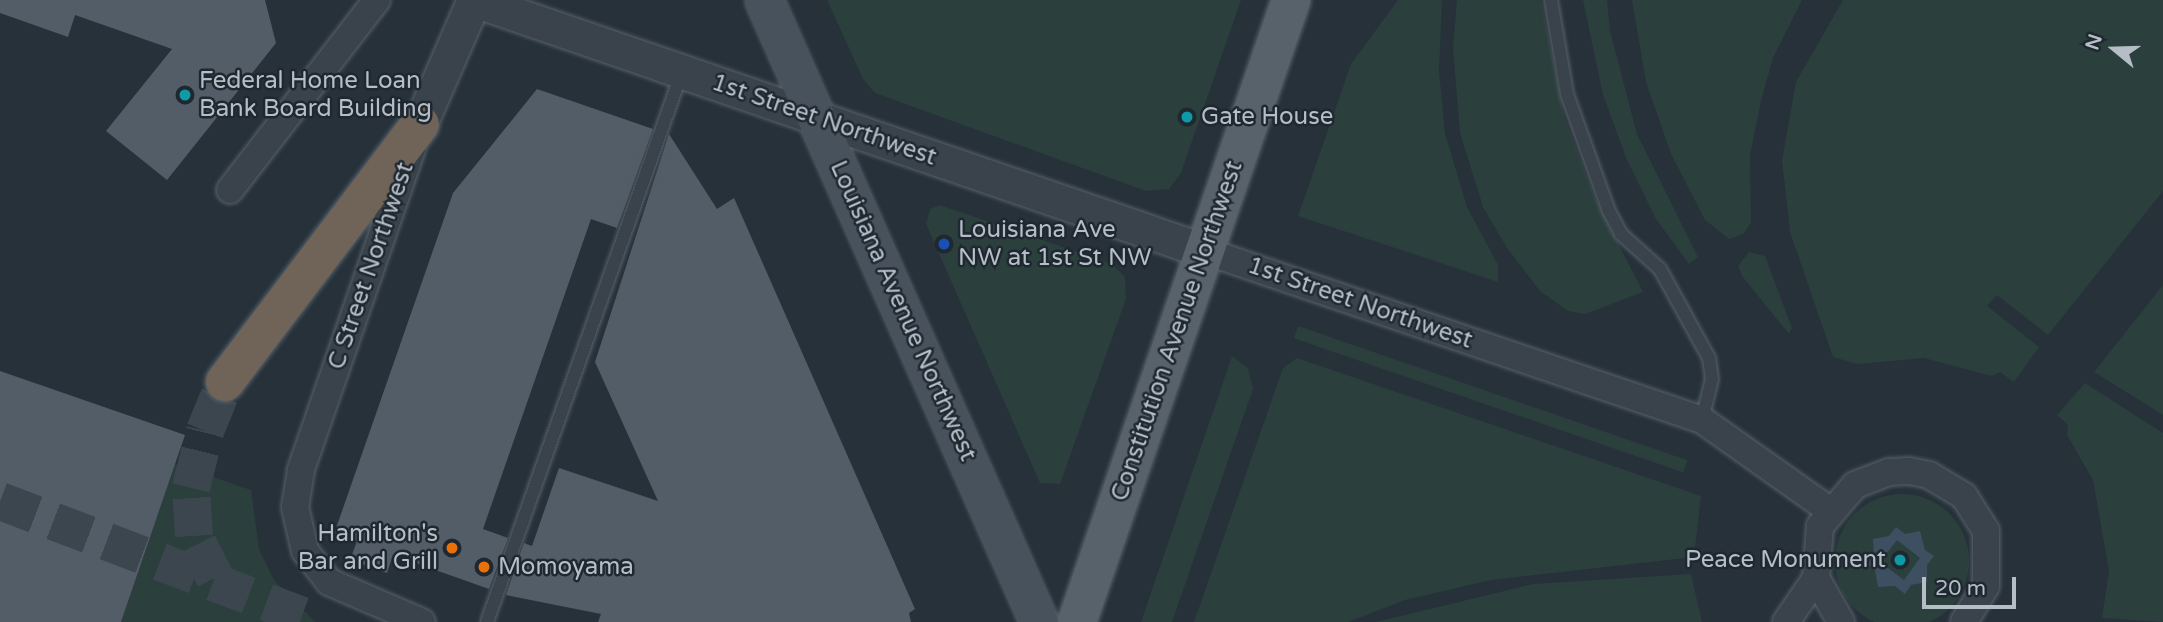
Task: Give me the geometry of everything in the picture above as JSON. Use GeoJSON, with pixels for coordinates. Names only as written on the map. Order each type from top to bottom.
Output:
{"type":"FeatureCollection","features":[{"type":"Feature","properties":{"kind":"highway"},"geometry":{"type":"LineString","coordinates":[[225,382],[420,124]]}},
{"type":"Feature","properties":{"kind":"main road","name":"Louisiana Avenue Northwest"},"geometry":{"type":"LineString","coordinates":[[764,0],[1039,622]]}},
{"type":"Feature","properties":{"kind":"main road","name":"Constitution Avenue Northwest"},"geometry":{"type":"LineString","coordinates":[[1077,622],[1291,0]]}},
{"type":"Feature","properties":{"kind":"street"},"geometry":{"type":"LineString","coordinates":[[230,190],[377,0]]}},
{"type":"Feature","properties":{"kind":"street","name":"1st Street Northwest"},"geometry":{"type":"LineString","coordinates":[[474,0],[1702,420],[1829,510]]}},
{"type":"Feature","properties":{"kind":"street","name":"C Street Northwest"},"geometry":{"type":"LineString","coordinates":[[422,622],[328,582],[299,539],[295,507],[301,470],[420,124],[474,0]]}},
{"type":"Feature","properties":{"kind":"street"},"geometry":{"type":"LineString","coordinates":[[1841,622],[1816,578],[1815,542],[1829,510],[1855,485],[1888,472],[1929,475],[1956,490],[1977,512],[1990,551],[1986,586],[1970,620]]}},
{"type":"Feature","properties":{"kind":"street"},"geometry":{"type":"LineString","coordinates":[[1786,622],[1816,578]]}},
{"type":"Feature","properties":{"kind":"lane"},"geometry":{"type":"LineString","coordinates":[[1550,0],[1567,94],[1609,211],[1621,234],[1666,278],[1709,358],[1712,379],[1702,420]]}},
{"type":"Feature","properties":{"kind":"lane"},"geometry":{"type":"LineString","coordinates":[[487,622],[682,72]]}},
{"type":"Feature","properties":{"kind":"green space"},"geometry":{"type":"Polygon","coordinates":[[[827,0],[1241,0],[1181,173],[1169,189],[1146,191],[875,93],[863,79],[827,0]]]}},
{"type":"Feature","properties":{"kind":"green space"},"geometry":{"type":"Polygon","coordinates":[[[1398,0],[1442,0],[1439,71],[1445,133],[1467,207],[1498,265],[1498,282],[1298,216],[1351,64],[1398,0]]]}},
{"type":"Feature","properties":{"kind":"green space"},"geometry":{"type":"Polygon","coordinates":[[[1457,0],[1541,0],[1564,116],[1594,196],[1643,292],[1585,314],[1568,311],[1540,291],[1507,248],[1483,207],[1460,133],[1453,49],[1457,0]]]}},
{"type":"Feature","properties":{"kind":"green space"},"geometry":{"type":"Polygon","coordinates":[[[1583,0],[1607,0],[1610,31],[1637,134],[1698,257],[1689,264],[1656,219],[1627,160],[1603,95],[1583,0]]]}},
{"type":"Feature","properties":{"kind":"green space"},"geometry":{"type":"Polygon","coordinates":[[[1632,0],[1802,0],[1773,58],[1761,101],[1750,155],[1751,223],[1743,234],[1729,239],[1705,220],[1671,154],[1646,82],[1632,0]]]}},
{"type":"Feature","properties":{"kind":"green space"},"geometry":{"type":"Polygon","coordinates":[[[1843,0],[2163,0],[2163,191],[2048,335],[1997,295],[1987,306],[2039,347],[2014,382],[2000,372],[1991,376],[1924,358],[1857,364],[1833,357],[1790,232],[1782,160],[1796,82],[1843,0]]]}},
{"type":"Feature","properties":{"kind":"green space"},"geometry":{"type":"Polygon","coordinates":[[[940,205],[1112,264],[1125,277],[1126,299],[1060,484],[1040,483],[926,224],[930,209],[940,205]]]}},
{"type":"Feature","properties":{"kind":"green space"},"geometry":{"type":"Polygon","coordinates":[[[1749,252],[1765,256],[1792,328],[1789,334],[1742,276],[1738,266],[1749,252]]]}},
{"type":"Feature","properties":{"kind":"green space"},"geometry":{"type":"Polygon","coordinates":[[[2163,285],[2163,415],[2094,372],[2163,285]]]}},
{"type":"Feature","properties":{"kind":"green space"},"geometry":{"type":"Polygon","coordinates":[[[1298,326],[1688,460],[1683,472],[1294,338],[1298,326]]]}},
{"type":"Feature","properties":{"kind":"green space"},"geometry":{"type":"Polygon","coordinates":[[[1232,356],[1248,368],[1253,389],[1172,622],[1141,622],[1232,356]]]}},
{"type":"Feature","properties":{"kind":"green space"},"geometry":{"type":"Polygon","coordinates":[[[1297,358],[1701,496],[1694,557],[1491,580],[1405,600],[1348,622],[1194,622],[1283,368],[1297,358]]]}},
{"type":"Feature","properties":{"kind":"green space"},"geometry":{"type":"Polygon","coordinates":[[[2085,383],[2163,433],[2163,622],[2102,618],[2109,571],[2093,480],[2067,435],[2068,425],[2057,415],[2085,383]]]}},
{"type":"Feature","properties":{"kind":"green space"},"geometry":{"type":"Polygon","coordinates":[[[175,464],[251,490],[259,549],[274,580],[315,622],[121,622],[175,464]]]}},
{"type":"Feature","properties":{"kind":"green space"},"geometry":{"type":"Polygon","coordinates":[[[1902,494],[1927,499],[1949,514],[1964,536],[1969,561],[1964,586],[1949,608],[1927,623],[1902,628],[1877,623],[1855,608],[1840,586],[1835,561],[1840,536],[1855,514],[1877,499],[1902,494]]]}},
{"type":"Feature","properties":{"kind":"green space"},"geometry":{"type":"Polygon","coordinates":[[[1691,574],[1702,622],[1376,622],[1533,584],[1691,574]]]}},
{"type":"Feature","properties":{"kind":"water"},"geometry":{"type":"Polygon","coordinates":[[[1896,527],[1905,534],[1920,531],[1925,550],[1934,556],[1927,565],[1927,582],[1911,585],[1905,594],[1895,586],[1878,587],[1875,570],[1867,564],[1874,556],[1873,539],[1889,536],[1896,527]],[[1897,540],[1880,562],[1904,580],[1920,558],[1897,540]]]}},
{"type":"Feature","properties":{"kind":"building","name":"Federal Home Loan Bank Board Building"},"geometry":{"type":"Polygon","coordinates":[[[0,0],[265,0],[276,43],[167,180],[106,131],[172,49],[75,15],[68,37],[0,13],[0,0]]]}},
{"type":"Feature","properties":{"kind":"building"},"geometry":{"type":"Polygon","coordinates":[[[537,89],[653,129],[617,228],[591,219],[483,529],[508,538],[489,589],[393,555],[387,573],[350,560],[357,541],[334,534],[453,193],[537,89]]]}},
{"type":"Feature","properties":{"kind":"building"},"geometry":{"type":"Polygon","coordinates":[[[669,134],[717,209],[734,198],[915,609],[909,613],[911,622],[598,622],[601,614],[506,595],[524,543],[532,546],[559,468],[658,501],[595,362],[669,134]]]}},
{"type":"Feature","properties":{"kind":"building"},"geometry":{"type":"Polygon","coordinates":[[[0,371],[185,435],[121,622],[0,622],[0,371]]]}},
{"type":"Feature","properties":{"kind":"tunnel"},"geometry":{"type":"LineString","coordinates":[[215,578],[194,536],[191,488],[205,431],[225,382]]}},
{"type":"Feature","properties":{"kind":"tunnel"},"geometry":{"type":"LineString","coordinates":[[0,501],[318,622]]}},
{"type":"Feature","properties":{"kind":"place","name":"Federal Home Loan Bank Board Building"},"geometry":{"type":"Point","coordinates":[185,95]}},
{"type":"Feature","properties":{"kind":"place","name":"Gate House"},"geometry":{"type":"Point","coordinates":[1187,117]}},
{"type":"Feature","properties":{"kind":"place","name":"Louisiana Ave NW at 1st St NW"},"geometry":{"type":"Point","coordinates":[944,244]}},
{"type":"Feature","properties":{"kind":"place","name":"Hamilton's Bar and Grill"},"geometry":{"type":"Point","coordinates":[452,548]}},
{"type":"Feature","properties":{"kind":"place","name":"Peace Monument"},"geometry":{"type":"Point","coordinates":[1900,560]}},
{"type":"Feature","properties":{"kind":"place","name":"Momoyama"},"geometry":{"type":"Point","coordinates":[484,567]}}]}
